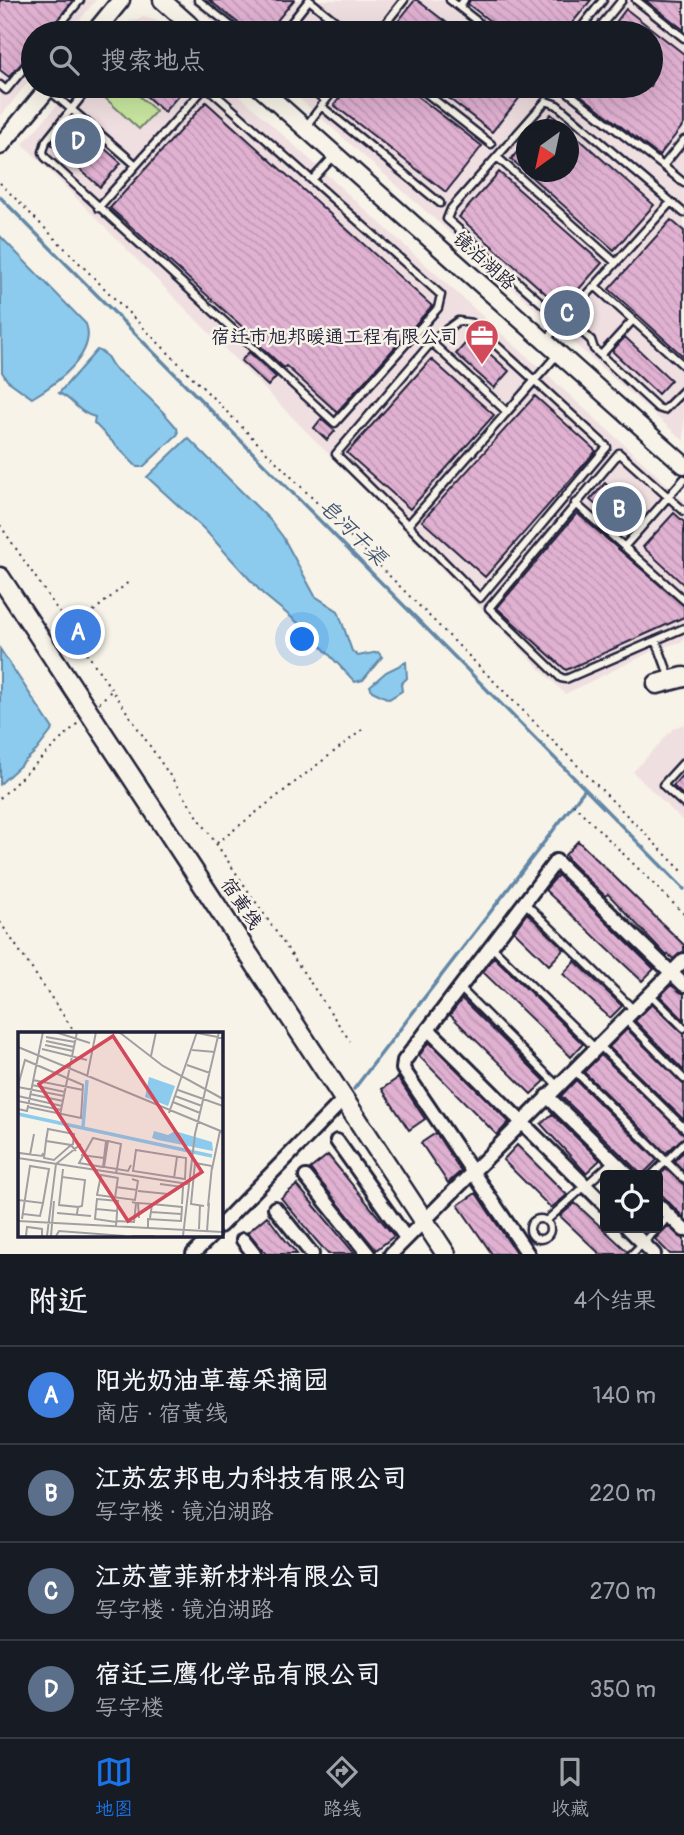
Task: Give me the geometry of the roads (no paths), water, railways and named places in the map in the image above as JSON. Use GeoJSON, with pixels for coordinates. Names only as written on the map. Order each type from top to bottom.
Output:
{"type":"FeatureCollection","features":[{"type":"Feature","properties":{"kind":"main road","name":"宿黄线"},"geometry":{"type":"LineString","coordinates":[[0,577],[446,1254]]}},
{"type":"Feature","properties":{"kind":"street"},"geometry":{"type":"LineString","coordinates":[[104,21],[121,0]]}},
{"type":"Feature","properties":{"kind":"street"},"geometry":{"type":"LineString","coordinates":[[162,0],[186,21]]}},
{"type":"Feature","properties":{"kind":"street"},"geometry":{"type":"LineString","coordinates":[[0,145],[40,98]]}},
{"type":"Feature","properties":{"kind":"street","name":"镜泊湖路"},"geometry":{"type":"LineString","coordinates":[[271,98],[684,465]]}},
{"type":"Feature","properties":{"kind":"street"},"geometry":{"type":"LineString","coordinates":[[525,1250],[403,1069],[404,1061],[556,861],[684,985]]}},
{"type":"Feature","properties":{"kind":"street"},"geometry":{"type":"LineString","coordinates":[[391,1254],[684,960]]}},
{"type":"Feature","properties":{"kind":"street"},"geometry":{"type":"LineString","coordinates":[[428,1029],[600,1200]]}},
{"type":"Feature","properties":{"kind":"street"},"geometry":{"type":"LineString","coordinates":[[547,1096],[623,1170]]}},
{"type":"Feature","properties":{"kind":"street"},"geometry":{"type":"LineString","coordinates":[[222,1224],[345,1098]]}},
{"type":"Feature","properties":{"kind":"street"},"geometry":{"type":"LineString","coordinates":[[337,1141],[406,1238]]}},
{"type":"Feature","properties":{"kind":"street"},"geometry":{"type":"LineString","coordinates":[[306,1177],[368,1254]]}},
{"type":"Feature","properties":{"kind":"street"},"geometry":{"type":"LineString","coordinates":[[275,1208],[312,1254]]}},
{"type":"Feature","properties":{"kind":"street"},"geometry":{"type":"LineString","coordinates":[[663,1210],[684,1230]]}},
{"type":"Feature","properties":{"kind":"street"},"geometry":{"type":"LineString","coordinates":[[633,1233],[654,1254]]}},
{"type":"Feature","properties":{"kind":"street"},"geometry":{"type":"LineString","coordinates":[[193,1254],[210,1237]]}},
{"type":"Feature","properties":{"kind":"street"},"geometry":{"type":"LineString","coordinates":[[243,1240],[254,1254]]}},
{"type":"Feature","properties":{"kind":"lane"},"geometry":{"type":"LineString","coordinates":[[62,21],[80,0]]}},
{"type":"Feature","properties":{"kind":"lane"},"geometry":{"type":"LineString","coordinates":[[198,0],[225,21]]}},
{"type":"Feature","properties":{"kind":"lane"},"geometry":{"type":"LineString","coordinates":[[294,20],[309,0],[335,21]]}},
{"type":"Feature","properties":{"kind":"lane"},"geometry":{"type":"LineString","coordinates":[[387,21],[404,0]]}},
{"type":"Feature","properties":{"kind":"lane"},"geometry":{"type":"LineString","coordinates":[[450,0],[477,21]]}},
{"type":"Feature","properties":{"kind":"lane"},"geometry":{"type":"LineString","coordinates":[[459,7],[464,0]]}},
{"type":"Feature","properties":{"kind":"lane"},"geometry":{"type":"LineString","coordinates":[[586,21],[603,0]]}},
{"type":"Feature","properties":{"kind":"lane"},"geometry":{"type":"LineString","coordinates":[[605,21],[622,0]]}},
{"type":"Feature","properties":{"kind":"lane"},"geometry":{"type":"LineString","coordinates":[[636,0],[663,21]]}},
{"type":"Feature","properties":{"kind":"lane"},"geometry":{"type":"LineString","coordinates":[[663,21],[684,38]]}},
{"type":"Feature","properties":{"kind":"lane"},"geometry":{"type":"LineString","coordinates":[[0,85],[6,90],[21,72]]}},
{"type":"Feature","properties":{"kind":"lane"},"geometry":{"type":"LineString","coordinates":[[61,98],[136,165]]}},
{"type":"Feature","properties":{"kind":"lane"},"geometry":{"type":"LineString","coordinates":[[80,98],[46,141],[43,152],[98,208],[335,423],[442,301],[440,295],[220,98]]}},
{"type":"Feature","properties":{"kind":"lane"},"geometry":{"type":"LineString","coordinates":[[98,208],[195,98]]}},
{"type":"Feature","properties":{"kind":"lane"},"geometry":{"type":"LineString","coordinates":[[318,98],[440,204]]}},
{"type":"Feature","properties":{"kind":"lane"},"geometry":{"type":"LineString","coordinates":[[304,127],[327,98]]}},
{"type":"Feature","properties":{"kind":"lane"},"geometry":{"type":"LineString","coordinates":[[432,98],[491,145]]}},
{"type":"Feature","properties":{"kind":"lane"},"geometry":{"type":"LineString","coordinates":[[575,98],[684,183]]}},
{"type":"Feature","properties":{"kind":"lane"},"geometry":{"type":"LineString","coordinates":[[684,213],[551,101],[540,107],[451,209],[447,219],[591,340],[601,355],[664,410],[684,390]]}},
{"type":"Feature","properties":{"kind":"lane"},"geometry":{"type":"LineString","coordinates":[[663,166],[684,140]]}},
{"type":"Feature","properties":{"kind":"lane"},"geometry":{"type":"LineString","coordinates":[[312,180],[335,154]]}},
{"type":"Feature","properties":{"kind":"lane"},"geometry":{"type":"LineString","coordinates":[[497,157],[616,263]]}},
{"type":"Feature","properties":{"kind":"lane"},"geometry":{"type":"LineString","coordinates":[[545,341],[671,202]]}},
{"type":"Feature","properties":{"kind":"lane"},"geometry":{"type":"LineString","coordinates":[[595,286],[684,366]]}},
{"type":"Feature","properties":{"kind":"lane"},"geometry":{"type":"LineString","coordinates":[[465,319],[607,447],[480,598],[336,454],[431,342],[452,324],[465,319]]}},
{"type":"Feature","properties":{"kind":"lane"},"geometry":{"type":"LineString","coordinates":[[601,355],[633,320]]}},
{"type":"Feature","properties":{"kind":"lane"},"geometry":{"type":"LineString","coordinates":[[431,342],[507,412]]}},
{"type":"Feature","properties":{"kind":"lane"},"geometry":{"type":"LineString","coordinates":[[408,525],[559,354]]}},
{"type":"Feature","properties":{"kind":"lane"},"geometry":{"type":"LineString","coordinates":[[684,511],[618,453],[490,603],[491,612],[561,678],[684,628]]}},
{"type":"Feature","properties":{"kind":"lane"},"geometry":{"type":"LineString","coordinates":[[624,547],[684,479]]}},
{"type":"Feature","properties":{"kind":"lane"},"geometry":{"type":"LineString","coordinates":[[575,503],[684,600]]}},
{"type":"Feature","properties":{"kind":"lane"},"geometry":{"type":"LineString","coordinates":[[656,640],[672,685]]}},
{"type":"Feature","properties":{"kind":"lane"},"geometry":{"type":"LineString","coordinates":[[684,762],[663,785],[684,804]]}},
{"type":"Feature","properties":{"kind":"lane"},"geometry":{"type":"LineString","coordinates":[[524,902],[634,1010]]}},
{"type":"Feature","properties":{"kind":"lane"},"geometry":{"type":"LineString","coordinates":[[491,946],[684,1128]]}},
{"type":"Feature","properties":{"kind":"lane"},"geometry":{"type":"LineString","coordinates":[[459,987],[558,1086]]}},
{"type":"Feature","properties":{"kind":"lane"},"geometry":{"type":"LineString","coordinates":[[650,994],[684,1028]]}},
{"type":"Feature","properties":{"kind":"lane"},"geometry":{"type":"LineString","coordinates":[[625,1019],[684,1079]]}},
{"type":"Feature","properties":{"kind":"lane"},"geometry":{"type":"LineString","coordinates":[[574,1070],[684,1179]]}},
{"type":"Feature","properties":{"kind":"lane"},"geometry":{"type":"LineString","coordinates":[[657,1170],[684,1143]]}},
{"type":"Feature","properties":{"kind":"lane"},"geometry":{"type":"LineString","coordinates":[[546,1221],[613,1161]]}},
{"type":"Feature","properties":{"kind":"lane"},"geometry":{"type":"LineString","coordinates":[[632,1254],[670,1216]]}},
{"type":"Feature","properties":{"kind":"lane"},"geometry":{"type":"LineString","coordinates":[[525,1250],[533,1235],[532,1223],[540,1219],[546,1221],[550,1227],[547,1236],[541,1239],[533,1235]]}},
{"type":"Feature","properties":{"kind":"water"},"geometry":{"type":"Polygon","coordinates":[[[0,236],[86,324],[86,346],[80,357],[63,376],[32,398],[7,380],[2,372],[0,236]]]}},
{"type":"Feature","properties":{"kind":"water"},"geometry":{"type":"Polygon","coordinates":[[[97,350],[105,354],[115,369],[149,398],[177,428],[178,434],[143,467],[137,467],[94,423],[95,417],[59,393],[97,350]]]}},
{"type":"Feature","properties":{"kind":"water"},"geometry":{"type":"Polygon","coordinates":[[[188,438],[270,520],[283,537],[315,596],[338,611],[352,651],[358,656],[378,652],[382,657],[363,680],[355,682],[303,627],[263,594],[204,529],[147,477],[188,438]]]}},
{"type":"Feature","properties":{"kind":"water"},"geometry":{"type":"Polygon","coordinates":[[[0,649],[53,729],[36,751],[0,784],[0,649]]]}},
{"type":"Feature","properties":{"kind":"water"},"geometry":{"type":"Polygon","coordinates":[[[406,662],[407,678],[401,684],[402,691],[389,699],[372,691],[370,686],[386,672],[406,662]]]}},
{"type":"Feature","properties":{"kind":"waterway","name":"皂河干渠"},"geometry":{"type":"LineString","coordinates":[[0,197],[684,889]]}},
{"type":"Feature","properties":{"kind":"waterway"},"geometry":{"type":"LineString","coordinates":[[354,1089],[585,789]]}},
{"type":"Feature","properties":{"kind":"place","name":"宿迁三鹰化学品有限公司"},"geometry":{"type":"Point","coordinates":[78,141]}},
{"type":"Feature","properties":{"kind":"place","name":"江苏萱菲新材料有限公司"},"geometry":{"type":"Point","coordinates":[567,313]}},
{"type":"Feature","properties":{"kind":"place","name":"宿迁市旭邦暖通工程有限公司"},"geometry":{"type":"Point","coordinates":[482,366]}},
{"type":"Feature","properties":{"kind":"place","name":"江苏宏邦电力科技有限公司"},"geometry":{"type":"Point","coordinates":[619,509]}},
{"type":"Feature","properties":{"kind":"place","name":"阳光奶油草莓采摘园"},"geometry":{"type":"Point","coordinates":[78,632]}}]}
